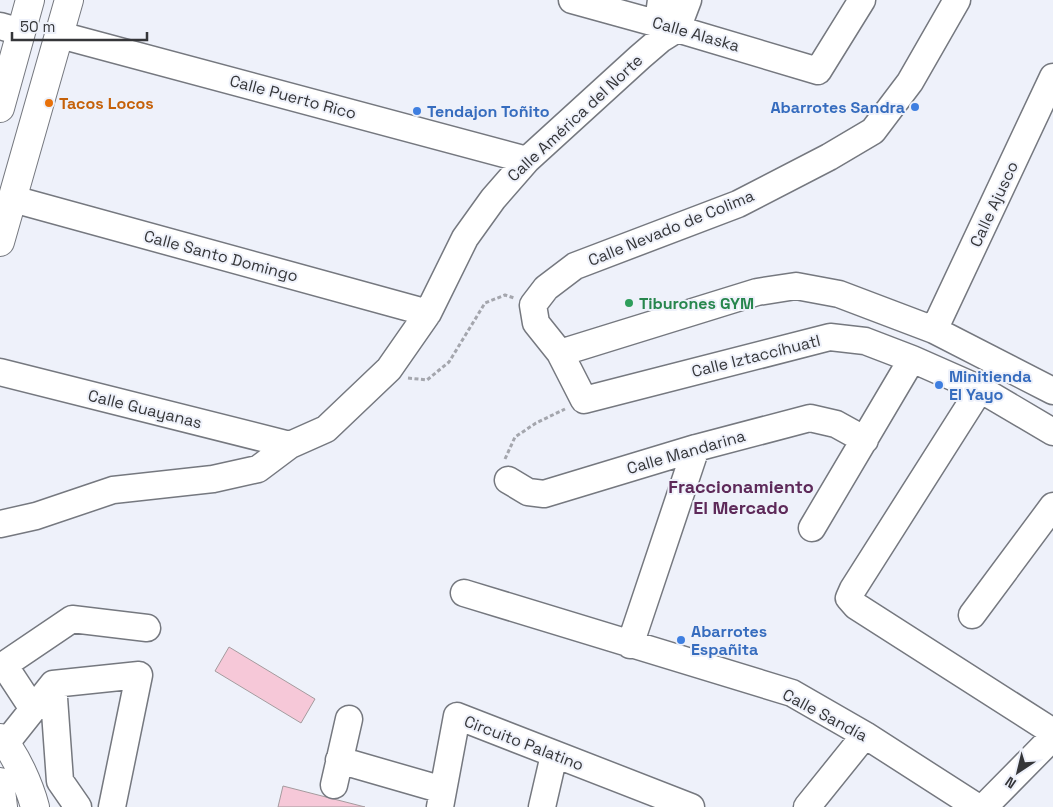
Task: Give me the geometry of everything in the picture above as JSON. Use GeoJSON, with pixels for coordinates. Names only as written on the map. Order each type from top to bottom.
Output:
{"type":"FeatureCollection","features":[{"type":"Feature","properties":{"kind":"main road"},"geometry":{"type":"LineString","coordinates":[[0,108],[10,29],[30,0]]}},
{"type":"Feature","properties":{"kind":"main road"},"geometry":{"type":"LineString","coordinates":[[0,242],[69,0]]}},
{"type":"Feature","properties":{"kind":"main road"},"geometry":{"type":"LineString","coordinates":[[3,741],[31,793],[35,807]]}},
{"type":"Feature","properties":{"kind":"main road"},"geometry":{"type":"LineString","coordinates":[[0,782],[3,807]]}},
{"type":"Feature","properties":{"kind":"street","name":"Calle Alaska"},"geometry":{"type":"LineString","coordinates":[[572,0],[664,23],[818,71],[862,0]]}},
{"type":"Feature","properties":{"kind":"street","name":"Calle América del Norte"},"geometry":{"type":"LineString","coordinates":[[0,524],[36,516],[113,490],[213,479],[258,469],[290,445],[326,429],[389,369],[428,313],[465,238],[493,199],[527,160],[688,0]]}},
{"type":"Feature","properties":{"kind":"street","name":"Calle Nevado de Colima"},"geometry":{"type":"LineString","coordinates":[[532,304],[546,288],[575,266],[738,204],[829,157],[873,131],[910,82],[957,0]]}},
{"type":"Feature","properties":{"kind":"street","name":"Calle Puerto Rico"},"geometry":{"type":"LineString","coordinates":[[60,35],[527,160]]}},
{"type":"Feature","properties":{"kind":"street","name":"Calle Ajusco"},"geometry":{"type":"LineString","coordinates":[[934,330],[1053,77]]}},
{"type":"Feature","properties":{"kind":"street","name":"Calle Santo Domingo"},"geometry":{"type":"LineString","coordinates":[[13,199],[428,313]]}},
{"type":"Feature","properties":{"kind":"street"},"geometry":{"type":"LineString","coordinates":[[560,353],[757,292],[796,286],[839,294],[934,330],[1053,391]]}},
{"type":"Feature","properties":{"kind":"street"},"geometry":{"type":"LineString","coordinates":[[532,304],[536,323],[560,353],[584,400]]}},
{"type":"Feature","properties":{"kind":"street","name":"Calle Iztaccíhuatl"},"geometry":{"type":"LineString","coordinates":[[584,400],[830,337],[865,341],[912,359],[980,388],[1053,432]]}},
{"type":"Feature","properties":{"kind":"street"},"geometry":{"type":"LineString","coordinates":[[812,528],[912,359]]}},
{"type":"Feature","properties":{"kind":"street","name":"Calle Guayanas"},"geometry":{"type":"LineString","coordinates":[[0,372],[290,445]]}},
{"type":"Feature","properties":{"kind":"street"},"geometry":{"type":"LineString","coordinates":[[980,388],[849,598],[856,606],[1053,732]]}},
{"type":"Feature","properties":{"kind":"street","name":"Calle Mandarina"},"geometry":{"type":"LineString","coordinates":[[508,480],[528,492],[544,494],[696,448],[810,418],[836,424],[865,440]]}},
{"type":"Feature","properties":{"kind":"street"},"geometry":{"type":"LineString","coordinates":[[630,645],[696,448]]}},
{"type":"Feature","properties":{"kind":"street"},"geometry":{"type":"LineString","coordinates":[[972,615],[1053,506]]}},
{"type":"Feature","properties":{"kind":"street","name":"Calle Sandía"},"geometry":{"type":"LineString","coordinates":[[464,593],[792,693],[865,735],[978,807]]}},
{"type":"Feature","properties":{"kind":"street"},"geometry":{"type":"LineString","coordinates":[[33,709],[4,666],[72,619],[147,628]]}},
{"type":"Feature","properties":{"kind":"street"},"geometry":{"type":"LineString","coordinates":[[3,741],[53,684],[139,676],[112,807]]}},
{"type":"Feature","properties":{"kind":"street"},"geometry":{"type":"LineString","coordinates":[[53,684],[60,781],[78,807]]}},
{"type":"Feature","properties":{"kind":"street","name":"Circuito Palatino"},"geometry":{"type":"LineString","coordinates":[[441,798],[457,716],[554,755],[646,799],[691,807]]}},
{"type":"Feature","properties":{"kind":"street"},"geometry":{"type":"LineString","coordinates":[[349,719],[337,772],[441,798]]}},
{"type":"Feature","properties":{"kind":"street"},"geometry":{"type":"LineString","coordinates":[[808,807],[865,735]]}},
{"type":"Feature","properties":{"kind":"street"},"geometry":{"type":"LineString","coordinates":[[984,807],[1053,737]]}},
{"type":"Feature","properties":{"kind":"street"},"geometry":{"type":"LineString","coordinates":[[542,807],[554,755]]}},
{"type":"Feature","properties":{"kind":"path"},"geometry":{"type":"LineString","coordinates":[[389,369],[410,379],[427,380],[449,362],[485,303],[505,295],[532,304]]}},
{"type":"Feature","properties":{"kind":"path"},"geometry":{"type":"LineString","coordinates":[[508,480],[503,464],[515,437],[536,423],[584,400]]}},
{"type":"Feature","properties":{"kind":"building"},"geometry":{"type":"Polygon","coordinates":[[[229,647],[315,699],[301,723],[215,671],[229,647]]]}},
{"type":"Feature","properties":{"kind":"building"},"geometry":{"type":"Polygon","coordinates":[[[283,786],[365,807],[278,807],[283,786]]]}},
{"type":"Feature","properties":{"kind":"place","name":"Tacos Locos"},"geometry":{"type":"Point","coordinates":[49,103]}},
{"type":"Feature","properties":{"kind":"place","name":"Abarrotes Sandra"},"geometry":{"type":"Point","coordinates":[915,107]}},
{"type":"Feature","properties":{"kind":"place","name":"Tendajon Toñito"},"geometry":{"type":"Point","coordinates":[417,111]}},
{"type":"Feature","properties":{"kind":"place","name":"Tiburones GYM"},"geometry":{"type":"Point","coordinates":[629,303]}},
{"type":"Feature","properties":{"kind":"place","name":"Minitienda El Yayo"},"geometry":{"type":"Point","coordinates":[939,385]}},
{"type":"Feature","properties":{"kind":"place","name":"Abarrotes Españita"},"geometry":{"type":"Point","coordinates":[681,640]}},
{"type":"Feature","properties":{"kind":"district","name":"Fraccionamiento El Mercado"},"geometry":{"type":"Point","coordinates":[741,496]}}]}
